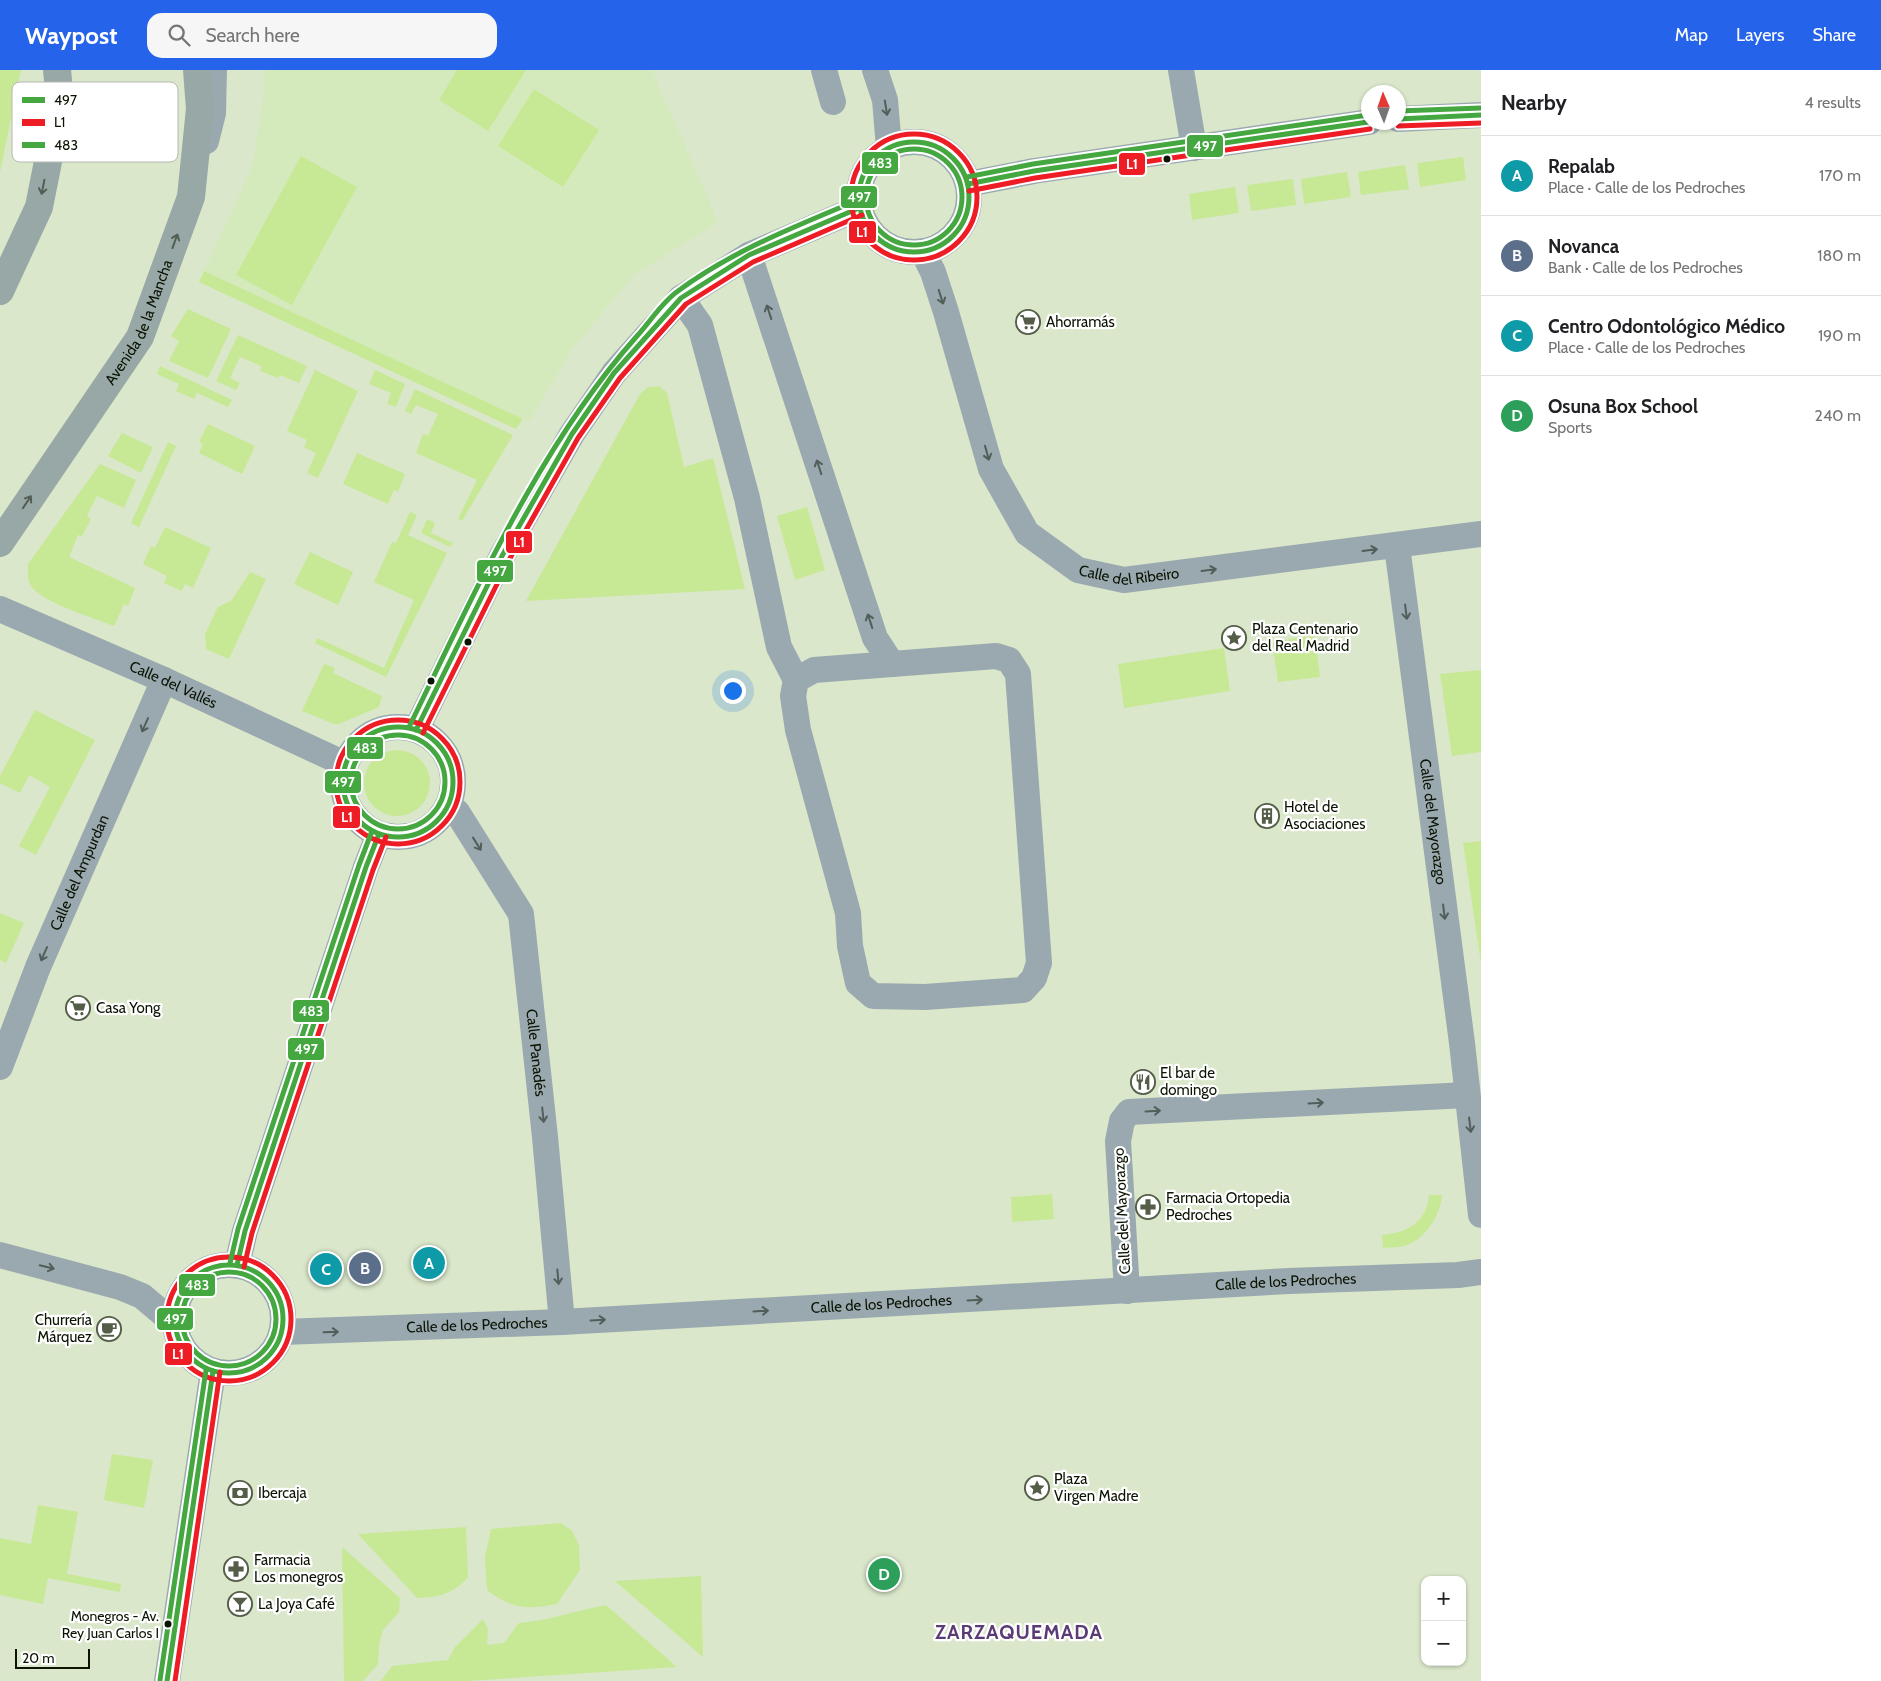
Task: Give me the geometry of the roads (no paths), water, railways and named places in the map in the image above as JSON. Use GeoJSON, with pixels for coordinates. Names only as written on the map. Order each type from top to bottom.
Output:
{"type":"FeatureCollection","features":[{"type":"Feature","properties":{"kind":"main road","name":"Avenida de la Mancha"},"geometry":{"type":"LineString","coordinates":[[0,543],[140,337],[191,197],[200,109],[197,70]]}},
{"type":"Feature","properties":{"kind":"main road"},"geometry":{"type":"LineString","coordinates":[[0,291],[39,207],[48,162]]}},
{"type":"Feature","properties":{"kind":"street"},"geometry":{"type":"LineString","coordinates":[[191,197],[213,113],[214,70]]}},
{"type":"Feature","properties":{"kind":"street"},"geometry":{"type":"LineString","coordinates":[[824,70],[833,102]]}},
{"type":"Feature","properties":{"kind":"street"},"geometry":{"type":"LineString","coordinates":[[875,70],[884,100],[889,148]]}},
{"type":"Feature","properties":{"kind":"street"},"geometry":{"type":"LineString","coordinates":[[1181,70],[1194,148]]}},
{"type":"Feature","properties":{"kind":"street"},"geometry":{"type":"LineString","coordinates":[[1406,119],[1481,116]]}},
{"type":"Feature","properties":{"kind":"street"},"geometry":{"type":"LineString","coordinates":[[968,184],[1034,171],[1361,123]]}},
{"type":"Feature","properties":{"kind":"street"},"geometry":{"type":"LineString","coordinates":[[908,142],[932,145],[955,159],[968,184],[970,202],[963,223],[955,235],[940,246],[923,252],[906,252],[882,242],[865,224],[859,208],[859,191],[864,174],[874,159],[889,148],[908,142]]}},
{"type":"Feature","properties":{"kind":"street"},"geometry":{"type":"LineString","coordinates":[[416,730],[502,556],[572,434],[614,373],[681,298],[748,255],[859,208]]}},
{"type":"Feature","properties":{"kind":"street","name":"Calle del Ribeiro"},"geometry":{"type":"LineString","coordinates":[[923,252],[933,272],[946,312],[991,469],[1027,533],[1078,570],[1124,580],[1481,534]]}},
{"type":"Feature","properties":{"kind":"street"},"geometry":{"type":"LineString","coordinates":[[748,255],[875,638],[892,664]]}},
{"type":"Feature","properties":{"kind":"street"},"geometry":{"type":"LineString","coordinates":[[681,298],[700,326],[746,498],[779,647],[796,680],[793,696],[798,730],[846,904],[850,946],[858,983],[873,996],[925,997],[1023,990],[1034,978],[1039,963],[1018,674],[1009,660],[996,656],[814,670],[796,680]]}},
{"type":"Feature","properties":{"kind":"street","name":"Calle del Mayorazgo"},"geometry":{"type":"LineString","coordinates":[[1397,546],[1481,1215]]}},
{"type":"Feature","properties":{"kind":"street","name":"Calle del Vallés"},"geometry":{"type":"LineString","coordinates":[[0,609],[164,680],[345,764]]}},
{"type":"Feature","properties":{"kind":"street","name":"Calle del Ampurdan"},"geometry":{"type":"LineString","coordinates":[[0,1067],[38,967],[164,680]]}},
{"type":"Feature","properties":{"kind":"street"},"geometry":{"type":"LineString","coordinates":[[399,727],[416,730],[432,739],[445,753],[452,770],[453,789],[447,807],[435,823],[418,833],[399,837],[379,834],[361,823],[348,806],[342,785],[345,764],[353,749],[366,736],[382,729],[399,727]]}},
{"type":"Feature","properties":{"kind":"street","name":"Calle Panadés"},"geometry":{"type":"LineString","coordinates":[[447,807],[457,812],[521,914],[545,1137],[562,1322]]}},
{"type":"Feature","properties":{"kind":"street"},"geometry":{"type":"LineString","coordinates":[[237,1265],[261,1184],[366,867],[379,834]]}},
{"type":"Feature","properties":{"kind":"street","name":"Calle del Mayorazgo"},"geometry":{"type":"LineString","coordinates":[[1126,1290],[1118,1119],[1129,1112],[1467,1095]]}},
{"type":"Feature","properties":{"kind":"street"},"geometry":{"type":"LineString","coordinates":[[0,1255],[120,1287],[142,1296],[174,1323],[183,1348],[191,1358],[213,1371],[231,1373],[248,1370],[264,1361],[275,1348],[282,1332],[284,1313],[279,1296],[269,1281],[254,1270],[237,1265],[223,1264],[209,1268],[187,1284],[179,1296],[174,1323]]}},
{"type":"Feature","properties":{"kind":"street","name":"Calle de los Pedroches"},"geometry":{"type":"LineString","coordinates":[[282,1332],[562,1322],[1288,1281],[1458,1275],[1481,1272]]}},
{"type":"Feature","properties":{"kind":"street"},"geometry":{"type":"LineString","coordinates":[[167,1681],[213,1371]]}},
{"type":"Feature","properties":{"kind":"place","name":"Ahorramás"},"geometry":{"type":"Point","coordinates":[1028,322]}},
{"type":"Feature","properties":{"kind":"place","name":"Plaza Centenario del Real Madrid"},"geometry":{"type":"Point","coordinates":[1234,638]}},
{"type":"Feature","properties":{"kind":"place","name":"Hotel de Asociaciones"},"geometry":{"type":"Point","coordinates":[1267,816]}},
{"type":"Feature","properties":{"kind":"place","name":"Casa Yong"},"geometry":{"type":"Point","coordinates":[78,1008]}},
{"type":"Feature","properties":{"kind":"place","name":"El bar de domingo"},"geometry":{"type":"Point","coordinates":[1143,1082]}},
{"type":"Feature","properties":{"kind":"place","name":"Farmacia Ortopedia Pedroches"},"geometry":{"type":"Point","coordinates":[1148,1207]}},
{"type":"Feature","properties":{"kind":"place","name":"Repalab"},"geometry":{"type":"Point","coordinates":[429,1263]}},
{"type":"Feature","properties":{"kind":"place","name":"Novanca"},"geometry":{"type":"Point","coordinates":[365,1268]}},
{"type":"Feature","properties":{"kind":"place","name":"Centro Odontológico Médico"},"geometry":{"type":"Point","coordinates":[326,1269]}},
{"type":"Feature","properties":{"kind":"place","name":"Churrería Márquez"},"geometry":{"type":"Point","coordinates":[109,1329]}},
{"type":"Feature","properties":{"kind":"place","name":"Plaza Virgen Madre"},"geometry":{"type":"Point","coordinates":[1037,1488]}},
{"type":"Feature","properties":{"kind":"place","name":"Ibercaja"},"geometry":{"type":"Point","coordinates":[240,1493]}},
{"type":"Feature","properties":{"kind":"place","name":"Farmacia Los monegros"},"geometry":{"type":"Point","coordinates":[236,1569]}},
{"type":"Feature","properties":{"kind":"place","name":"Osuna Box School"},"geometry":{"type":"Point","coordinates":[884,1574]}},
{"type":"Feature","properties":{"kind":"place","name":"La Joya Café"},"geometry":{"type":"Point","coordinates":[240,1604]}},
{"type":"Feature","properties":{"kind":"place","name":"Monegros - Av. Rey Juan Carlos I"},"geometry":{"type":"Point","coordinates":[168,1624]}},
{"type":"Feature","properties":{"kind":"district","name":"ZARZAQUEMADA"},"geometry":{"type":"Point","coordinates":[1019,1632]}}]}
